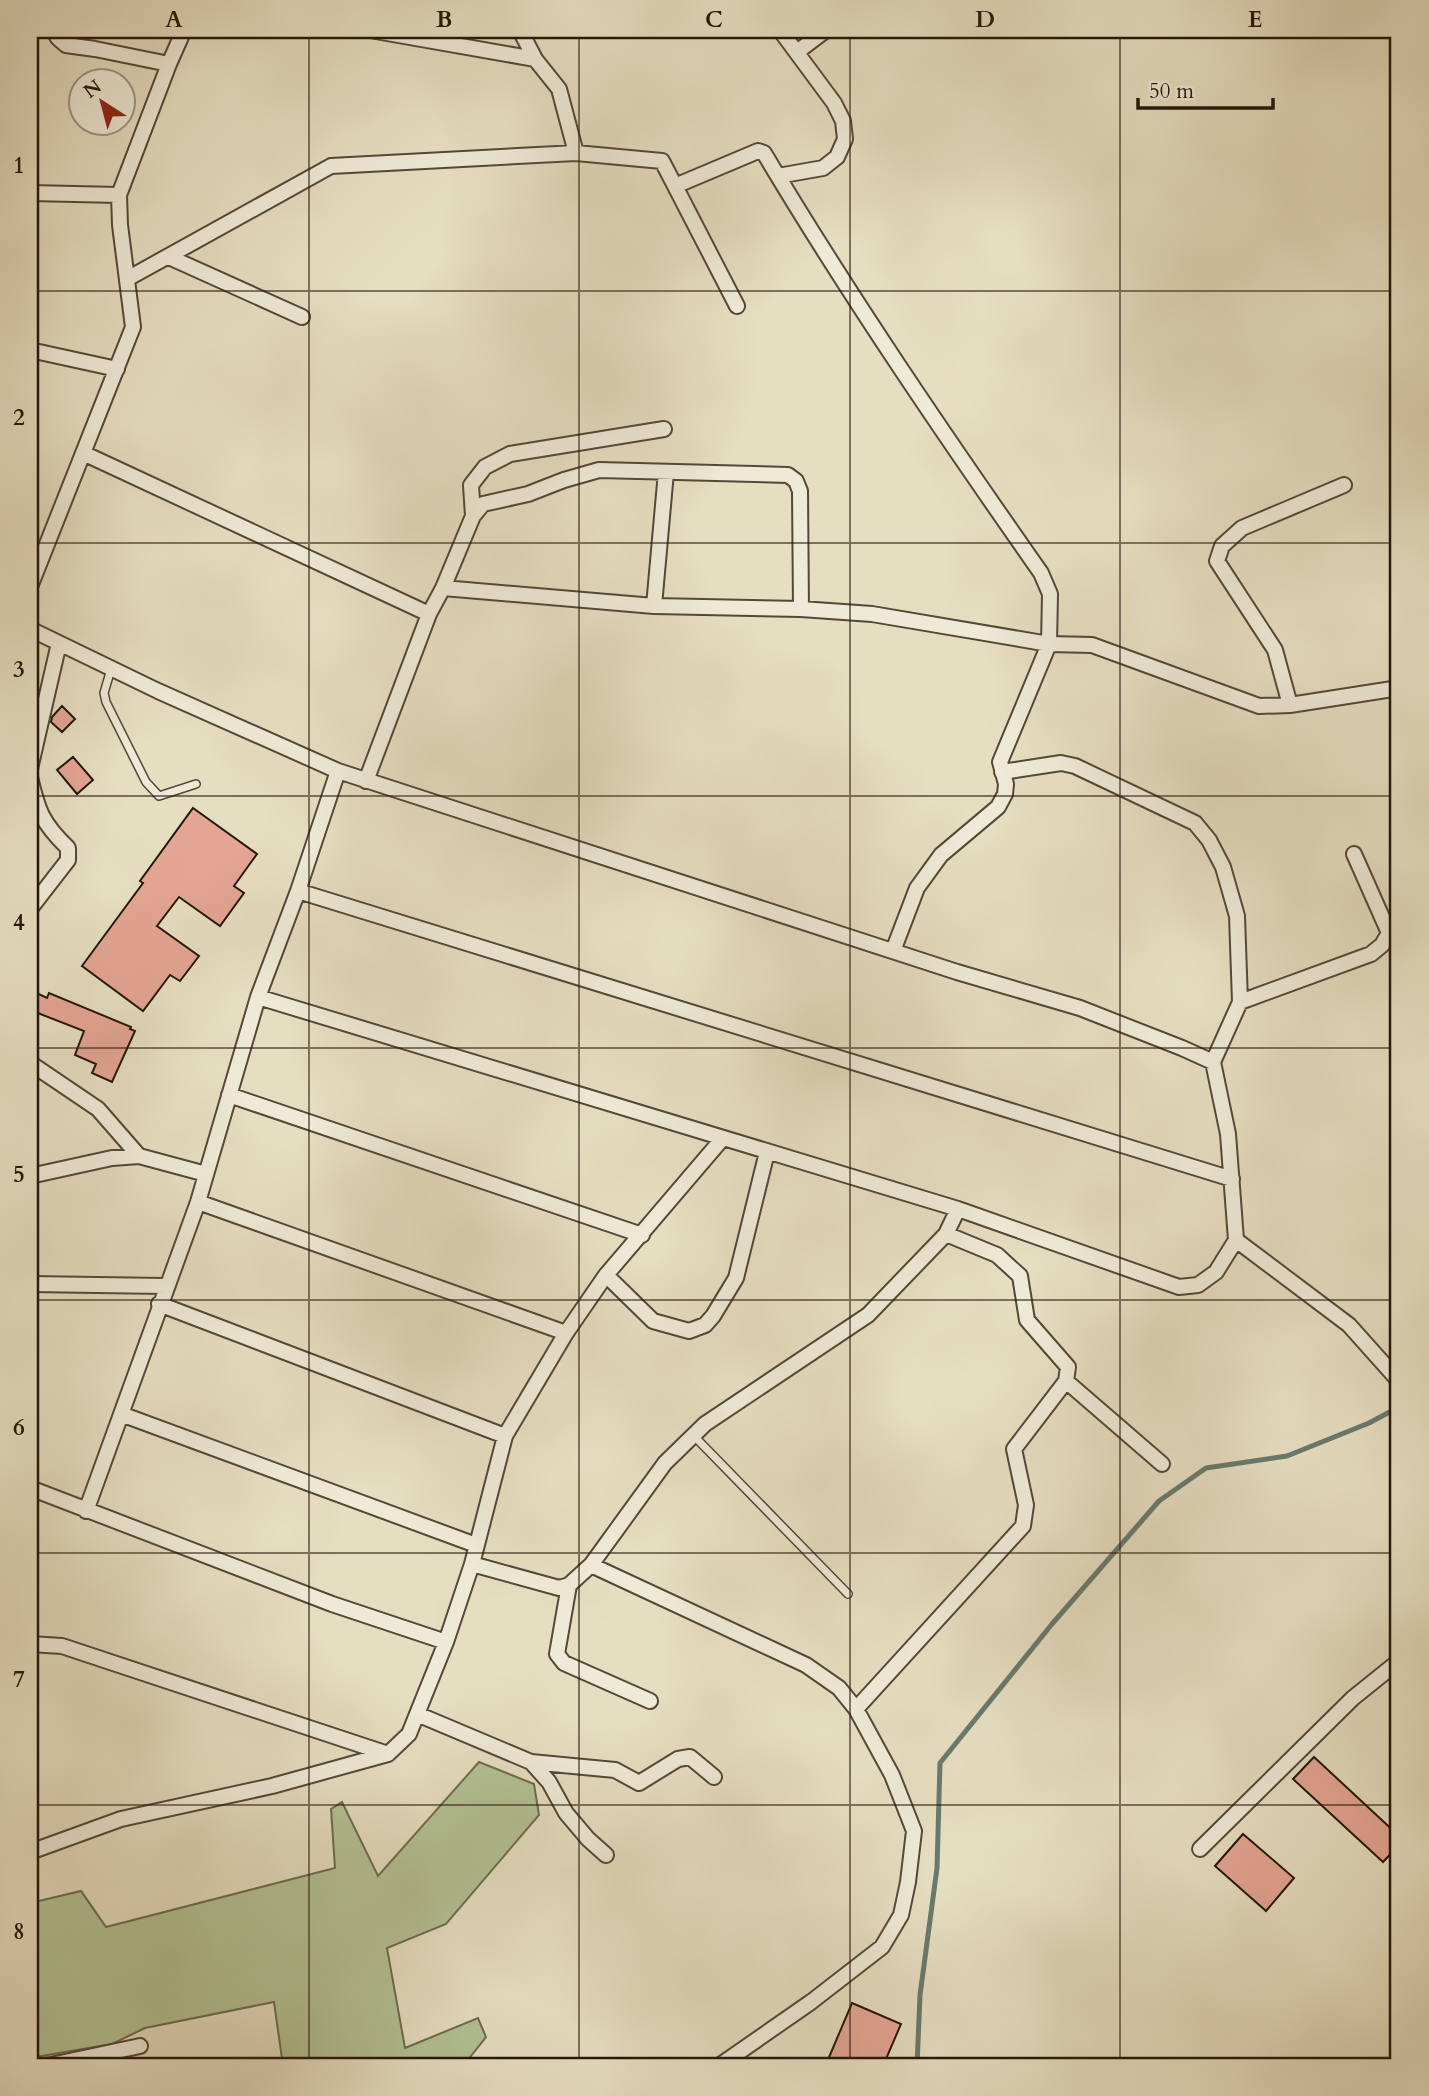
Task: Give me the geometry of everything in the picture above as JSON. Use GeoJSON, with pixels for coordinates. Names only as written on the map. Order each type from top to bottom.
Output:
{"type":"FeatureCollection","features":[{"type":"Feature","properties":{"kind":"street"},"geometry":{"type":"LineString","coordinates":[[54,30],[66,45],[169,64]]}},
{"type":"Feature","properties":{"kind":"street"},"geometry":{"type":"LineString","coordinates":[[30,587],[133,327],[120,225],[119,195],[184,30]]}},
{"type":"Feature","properties":{"kind":"street"},"geometry":{"type":"LineString","coordinates":[[370,30],[536,59]]}},
{"type":"Feature","properties":{"kind":"street"},"geometry":{"type":"LineString","coordinates":[[520,30],[536,59],[559,89],[576,153]]}},
{"type":"Feature","properties":{"kind":"street"},"geometry":{"type":"LineString","coordinates":[[778,176],[802,174],[823,168],[837,157],[845,139],[843,121],[834,103],[780,30]]}},
{"type":"Feature","properties":{"kind":"street"},"geometry":{"type":"LineString","coordinates":[[797,52],[826,30]]}},
{"type":"Feature","properties":{"kind":"street"},"geometry":{"type":"LineString","coordinates":[[675,186],[758,151],[764,153],[814,236],[950,443],[1041,573],[1050,594],[1049,644],[1000,762],[1006,784],[1005,794],[998,807],[941,855],[917,888],[893,951]]}},
{"type":"Feature","properties":{"kind":"street"},"geometry":{"type":"LineString","coordinates":[[127,279],[331,166],[576,153],[662,161],[737,306]]}},
{"type":"Feature","properties":{"kind":"street"},"geometry":{"type":"LineString","coordinates":[[30,193],[119,195]]}},
{"type":"Feature","properties":{"kind":"street"},"geometry":{"type":"LineString","coordinates":[[169,257],[302,317]]}},
{"type":"Feature","properties":{"kind":"street"},"geometry":{"type":"LineString","coordinates":[[30,351],[117,369]]}},
{"type":"Feature","properties":{"kind":"street"},"geometry":{"type":"LineString","coordinates":[[473,516],[471,485],[485,467],[510,454],[664,429]]}},
{"type":"Feature","properties":{"kind":"street"},"geometry":{"type":"LineString","coordinates":[[83,453],[429,614]]}},
{"type":"Feature","properties":{"kind":"street"},"geometry":{"type":"LineString","coordinates":[[366,781],[429,614],[443,589],[473,516],[483,504],[528,494],[599,470],[788,475],[796,481],[800,491],[801,609]]}},
{"type":"Feature","properties":{"kind":"street"},"geometry":{"type":"LineString","coordinates":[[654,606],[666,472]]}},
{"type":"Feature","properties":{"kind":"street"},"geometry":{"type":"LineString","coordinates":[[1290,705],[1275,650],[1217,561],[1222,546],[1242,528],[1344,485]]}},
{"type":"Feature","properties":{"kind":"street"},"geometry":{"type":"LineString","coordinates":[[443,589],[472,589],[654,606],[801,609],[872,614],[1049,644],[1093,645],[1259,706],[1290,705],[1399,688]]}},
{"type":"Feature","properties":{"kind":"street"},"geometry":{"type":"LineString","coordinates":[[30,629],[111,669],[338,771],[893,951],[1080,1008],[1213,1062]]}},
{"type":"Feature","properties":{"kind":"street"},"geometry":{"type":"LineString","coordinates":[[30,769],[59,643]]}},
{"type":"Feature","properties":{"kind":"street"},"geometry":{"type":"LineString","coordinates":[[258,997],[958,1209],[1179,1287],[1198,1285],[1216,1272],[1236,1240],[1228,1134],[1213,1062],[1240,1002],[1237,916],[1223,867],[1209,840],[1195,823],[1075,766],[1061,763],[1002,772]]}},
{"type":"Feature","properties":{"kind":"street"},"geometry":{"type":"LineString","coordinates":[[86,1511],[165,1286],[198,1202],[258,997],[298,891],[338,771]]}},
{"type":"Feature","properties":{"kind":"street"},"geometry":{"type":"LineString","coordinates":[[30,777],[37,810],[50,831],[68,848],[68,860],[30,909]]}},
{"type":"Feature","properties":{"kind":"street"},"geometry":{"type":"LineString","coordinates":[[1240,1002],[1371,954],[1382,945],[1389,933],[1353,854]]}},
{"type":"Feature","properties":{"kind":"street"},"geometry":{"type":"LineString","coordinates":[[298,891],[1232,1178]]}},
{"type":"Feature","properties":{"kind":"street"},"geometry":{"type":"LineString","coordinates":[[30,1063],[98,1109],[139,1156]]}},
{"type":"Feature","properties":{"kind":"street"},"geometry":{"type":"LineString","coordinates":[[229,1096],[642,1235]]}},
{"type":"Feature","properties":{"kind":"street"},"geometry":{"type":"LineString","coordinates":[[30,1852],[121,1819],[272,1786],[388,1754],[409,1734],[446,1642],[472,1564],[505,1436],[566,1333],[606,1275],[723,1138]]}},
{"type":"Feature","properties":{"kind":"street"},"geometry":{"type":"LineString","coordinates":[[606,1275],[653,1321],[689,1331],[705,1325],[736,1278],[767,1152]]}},
{"type":"Feature","properties":{"kind":"street"},"geometry":{"type":"LineString","coordinates":[[30,1176],[112,1158],[139,1156],[206,1174]]}},
{"type":"Feature","properties":{"kind":"street"},"geometry":{"type":"LineString","coordinates":[[198,1202],[566,1333]]}},
{"type":"Feature","properties":{"kind":"street"},"geometry":{"type":"LineString","coordinates":[[472,1564],[559,1588],[569,1584],[591,1565],[665,1463],[693,1435],[705,1424],[868,1315],[946,1234],[958,1209]]}},
{"type":"Feature","properties":{"kind":"street"},"geometry":{"type":"LineString","coordinates":[[856,1709],[1023,1526],[1026,1505],[1014,1449],[1066,1381],[1068,1367],[1027,1320],[1020,1276],[997,1255],[946,1234]]}},
{"type":"Feature","properties":{"kind":"street"},"geometry":{"type":"LineString","coordinates":[[1236,1240],[1349,1325],[1399,1381]]}},
{"type":"Feature","properties":{"kind":"street"},"geometry":{"type":"LineString","coordinates":[[30,1284],[165,1286]]}},
{"type":"Feature","properties":{"kind":"street"},"geometry":{"type":"LineString","coordinates":[[159,1304],[505,1436]]}},
{"type":"Feature","properties":{"kind":"street"},"geometry":{"type":"LineString","coordinates":[[1066,1381],[1162,1464]]}},
{"type":"Feature","properties":{"kind":"street"},"geometry":{"type":"LineString","coordinates":[[121,1414],[476,1545]]}},
{"type":"Feature","properties":{"kind":"street"},"geometry":{"type":"LineString","coordinates":[[30,1488],[332,1604],[446,1642]]}},
{"type":"Feature","properties":{"kind":"street"},"geometry":{"type":"LineString","coordinates":[[591,1565],[806,1665],[839,1688],[856,1709],[892,1775],[914,1831],[901,1915],[883,1947],[811,2002],[719,2066]]}},
{"type":"Feature","properties":{"kind":"street"},"geometry":{"type":"LineString","coordinates":[[569,1584],[557,1654],[564,1663],[650,1701]]}},
{"type":"Feature","properties":{"kind":"street"},"geometry":{"type":"LineString","coordinates":[[30,1644],[62,1646],[388,1754]]}},
{"type":"Feature","properties":{"kind":"street"},"geometry":{"type":"LineString","coordinates":[[1200,1849],[1353,1698],[1399,1661]]}},
{"type":"Feature","properties":{"kind":"street"},"geometry":{"type":"LineString","coordinates":[[417,1714],[531,1762],[615,1770],[639,1783],[678,1759],[690,1756],[714,1777]]}},
{"type":"Feature","properties":{"kind":"street"},"geometry":{"type":"LineString","coordinates":[[531,1762],[549,1782],[566,1813],[606,1855]]}},
{"type":"Feature","properties":{"kind":"street"},"geometry":{"type":"LineString","coordinates":[[46,2066],[140,2046]]}},
{"type":"Feature","properties":{"kind":"lane"},"geometry":{"type":"LineString","coordinates":[[111,669],[104,693],[106,702],[146,782],[159,796],[196,784]]}},
{"type":"Feature","properties":{"kind":"lane"},"geometry":{"type":"LineString","coordinates":[[693,1435],[848,1594]]}},
{"type":"Feature","properties":{"kind":"green space"},"geometry":{"type":"Polygon","coordinates":[[[479,1762],[534,1784],[539,1815],[446,1924],[387,1948],[405,2048],[478,2018],[486,2037],[463,2066],[283,2066],[274,2002],[145,2028],[112,2044],[30,2058],[30,1903],[81,1891],[106,1927],[335,1868],[331,1809],[342,1802],[378,1876],[479,1762]]]}},
{"type":"Feature","properties":{"kind":"building"},"geometry":{"type":"Polygon","coordinates":[[[62,706],[75,719],[62,732],[51,722],[62,706]]]}},
{"type":"Feature","properties":{"kind":"building"},"geometry":{"type":"Polygon","coordinates":[[[73,757],[93,780],[77,794],[57,770],[73,757]]]}},
{"type":"Feature","properties":{"kind":"building"},"geometry":{"type":"Polygon","coordinates":[[[193,808],[257,854],[234,886],[244,893],[220,926],[179,897],[157,926],[199,956],[180,981],[170,975],[143,1011],[82,966],[143,883],[140,881],[193,808]]]}},
{"type":"Feature","properties":{"kind":"building"},"geometry":{"type":"Polygon","coordinates":[[[30,990],[47,998],[49,993],[135,1031],[112,1082],[92,1073],[96,1064],[75,1055],[84,1031],[30,1010],[30,990]]]}},
{"type":"Feature","properties":{"kind":"building"},"geometry":{"type":"Polygon","coordinates":[[[1314,1757],[1399,1836],[1399,1845],[1383,1862],[1293,1779],[1314,1757]]]}},
{"type":"Feature","properties":{"kind":"building"},"geometry":{"type":"Polygon","coordinates":[[[1243,1834],[1294,1878],[1266,1911],[1215,1866],[1243,1834]]]}},
{"type":"Feature","properties":{"kind":"building"},"geometry":{"type":"Polygon","coordinates":[[[852,2003],[901,2024],[883,2066],[838,2066],[827,2062],[852,2003]]]}},
{"type":"Feature","properties":{"kind":"waterway"},"geometry":{"type":"LineString","coordinates":[[917,2066],[920,1995],[937,1868],[940,1763],[1052,1624],[1159,1501],[1206,1468],[1287,1456],[1369,1423],[1399,1407]]}}]}
